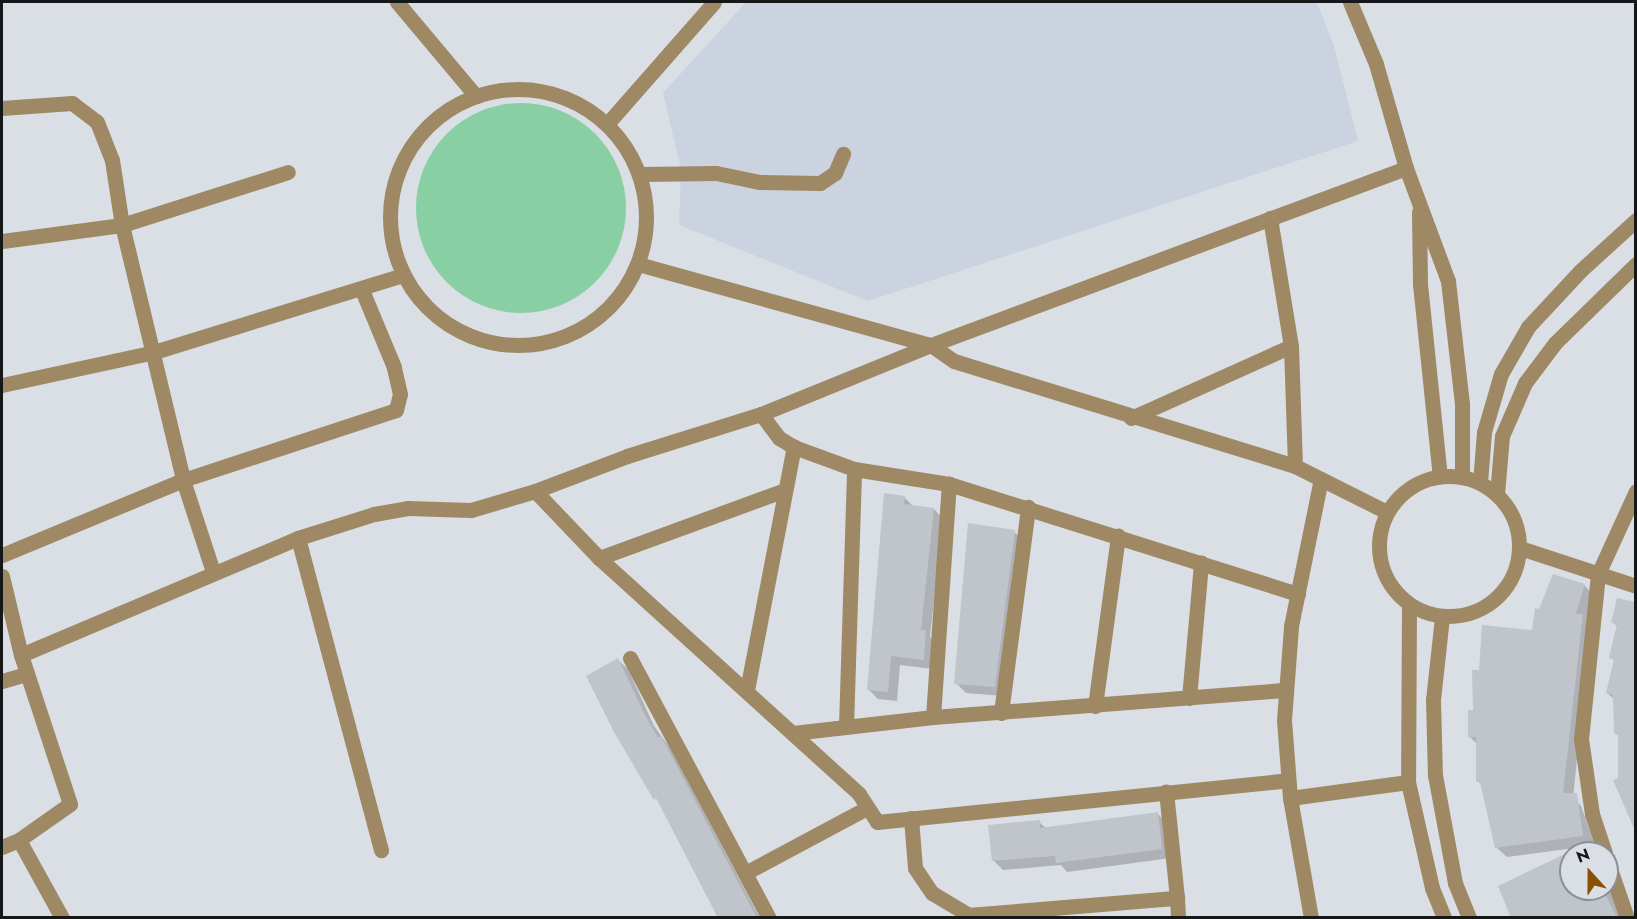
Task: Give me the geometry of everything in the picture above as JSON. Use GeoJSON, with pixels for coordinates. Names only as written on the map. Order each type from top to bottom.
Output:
{"type":"FeatureCollection","features":[{"type":"Feature","properties":{"kind":"street"},"geometry":{"type":"LineString","coordinates":[[397,2],[476,96]]}},
{"type":"Feature","properties":{"kind":"street"},"geometry":{"type":"LineString","coordinates":[[607,124],[714,2]]}},
{"type":"Feature","properties":{"kind":"street"},"geometry":{"type":"LineString","coordinates":[[1350,2],[1376,64],[1406,168],[1448,281],[1462,404],[1462,477]]}},
{"type":"Feature","properties":{"kind":"street"},"geometry":{"type":"LineString","coordinates":[[511,90],[546,92],[579,104],[607,124],[627,147],[640,174],[647,204],[646,235],[638,264],[620,296],[593,322],[560,338],[524,345],[487,342],[453,328],[424,305],[403,275],[392,241],[390,205],[399,169],[418,138],[431,125],[444,113],[476,96],[511,90]]}},
{"type":"Feature","properties":{"kind":"street"},"geometry":{"type":"LineString","coordinates":[[2,108],[72,103],[97,122],[112,160],[122,225],[183,480],[213,572]]}},
{"type":"Feature","properties":{"kind":"street"},"geometry":{"type":"LineString","coordinates":[[640,174],[716,173],[760,182],[820,183],[835,172],[843,154]]}},
{"type":"Feature","properties":{"kind":"street"},"geometry":{"type":"LineString","coordinates":[[21,655],[298,538],[374,514],[407,508],[471,510],[535,491],[627,456],[761,414],[931,345],[1406,168]]}},
{"type":"Feature","properties":{"kind":"street"},"geometry":{"type":"LineString","coordinates":[[2,241],[122,225],[288,172]]}},
{"type":"Feature","properties":{"kind":"street"},"geometry":{"type":"LineString","coordinates":[[1419,200],[1420,284],[1440,476]]}},
{"type":"Feature","properties":{"kind":"street"},"geometry":{"type":"LineString","coordinates":[[1270,218],[1291,346],[1295,466]]}},
{"type":"Feature","properties":{"kind":"street"},"geometry":{"type":"LineString","coordinates":[[1480,483],[1484,432],[1501,374],[1528,327],[1580,271],[1635,220]]}},
{"type":"Feature","properties":{"kind":"street"},"geometry":{"type":"LineString","coordinates":[[638,264],[931,345],[954,361],[1131,418],[1295,466],[1386,512]]}},
{"type":"Feature","properties":{"kind":"street"},"geometry":{"type":"LineString","coordinates":[[1497,494],[1502,436],[1525,383],[1555,343],[1635,264]]}},
{"type":"Feature","properties":{"kind":"street"},"geometry":{"type":"LineString","coordinates":[[2,385],[154,352],[362,290],[403,275]]}},
{"type":"Feature","properties":{"kind":"street"},"geometry":{"type":"LineString","coordinates":[[2,555],[183,480],[396,410],[400,393],[394,367],[362,290]]}},
{"type":"Feature","properties":{"kind":"street"},"geometry":{"type":"LineString","coordinates":[[1131,418],[1291,346]]}},
{"type":"Feature","properties":{"kind":"street"},"geometry":{"type":"LineString","coordinates":[[761,414],[779,438],[794,447],[854,470],[949,484],[1028,507],[1298,594]]}},
{"type":"Feature","properties":{"kind":"street"},"geometry":{"type":"LineString","coordinates":[[747,690],[794,447]]}},
{"type":"Feature","properties":{"kind":"street"},"geometry":{"type":"LineString","coordinates":[[846,727],[854,470]]}},
{"type":"Feature","properties":{"kind":"street"},"geometry":{"type":"LineString","coordinates":[[1440,476],[1462,477],[1480,483],[1497,494],[1510,509],[1520,548],[1510,580],[1487,606],[1466,615],[1442,617],[1409,605],[1394,591],[1383,573],[1379,532],[1386,512],[1400,495],[1418,482],[1440,476]]}},
{"type":"Feature","properties":{"kind":"street"},"geometry":{"type":"LineString","coordinates":[[1311,918],[1290,798],[1284,720],[1298,594],[1321,479]]}},
{"type":"Feature","properties":{"kind":"street"},"geometry":{"type":"LineString","coordinates":[[933,717],[949,484]]}},
{"type":"Feature","properties":{"kind":"street"},"geometry":{"type":"LineString","coordinates":[[599,558],[785,490]]}},
{"type":"Feature","properties":{"kind":"street"},"geometry":{"type":"LineString","coordinates":[[535,491],[599,558],[747,690],[859,795],[877,822],[1288,780]]}},
{"type":"Feature","properties":{"kind":"street"},"geometry":{"type":"LineString","coordinates":[[1601,841],[1592,814],[1581,739],[1598,574],[1635,491]]}},
{"type":"Feature","properties":{"kind":"street"},"geometry":{"type":"LineString","coordinates":[[1001,713],[1028,507]]}},
{"type":"Feature","properties":{"kind":"street"},"geometry":{"type":"LineString","coordinates":[[1095,706],[1119,536]]}},
{"type":"Feature","properties":{"kind":"street"},"geometry":{"type":"LineString","coordinates":[[298,538],[381,850]]}},
{"type":"Feature","properties":{"kind":"street"},"geometry":{"type":"LineString","coordinates":[[1520,548],[1635,586]]}},
{"type":"Feature","properties":{"kind":"street"},"geometry":{"type":"LineString","coordinates":[[1189,698],[1201,563]]}},
{"type":"Feature","properties":{"kind":"street"},"geometry":{"type":"LineString","coordinates":[[2,576],[21,655],[70,804],[19,840],[2,847]]}},
{"type":"Feature","properties":{"kind":"street"},"geometry":{"type":"LineString","coordinates":[[1409,605],[1408,782],[1432,888],[1444,918]]}},
{"type":"Feature","properties":{"kind":"street"},"geometry":{"type":"LineString","coordinates":[[1442,617],[1433,700],[1435,775],[1455,883],[1469,918]]}},
{"type":"Feature","properties":{"kind":"street"},"geometry":{"type":"LineString","coordinates":[[630,658],[747,872],[769,918]]}},
{"type":"Feature","properties":{"kind":"street"},"geometry":{"type":"LineString","coordinates":[[2,681],[27,674]]}},
{"type":"Feature","properties":{"kind":"street"},"geometry":{"type":"LineString","coordinates":[[793,733],[933,717],[1286,690]]}},
{"type":"Feature","properties":{"kind":"street"},"geometry":{"type":"LineString","coordinates":[[1290,798],[1408,782]]}},
{"type":"Feature","properties":{"kind":"street"},"geometry":{"type":"LineString","coordinates":[[1166,792],[1178,918]]}},
{"type":"Feature","properties":{"kind":"street"},"geometry":{"type":"LineString","coordinates":[[747,872],[867,808]]}},
{"type":"Feature","properties":{"kind":"street"},"geometry":{"type":"LineString","coordinates":[[911,818],[915,868],[932,893],[971,916],[1177,898]]}},
{"type":"Feature","properties":{"kind":"street"},"geometry":{"type":"LineString","coordinates":[[19,840],[62,918]]}},
{"type":"Feature","properties":{"kind":"street"},"geometry":{"type":"LineString","coordinates":[[1619,893],[1628,918]]}},
{"type":"Feature","properties":{"kind":"shaded area"},"geometry":{"type":"Polygon","coordinates":[[[746,2],[1317,2],[1334,46],[1358,141],[868,301],[679,225],[681,169],[663,93],[746,2]]]}},
{"type":"Feature","properties":{"kind":"green space"},"geometry":{"type":"Polygon","coordinates":[[[521,103],[541,105],[570,115],[588,127],[602,141],[618,168],[624,188],[626,208],[624,228],[614,257],[602,275],[588,289],[561,305],[541,311],[521,313],[501,311],[472,301],[454,289],[440,275],[424,248],[418,228],[416,208],[418,188],[428,159],[440,141],[454,127],[481,111],[501,105],[521,103]]]}},
{"type":"Feature","properties":{"kind":"building"},"geometry":{"type":"Polygon","coordinates":[[[884,493],[905,496],[904,504],[934,508],[921,630],[926,630],[924,660],[891,656],[888,692],[867,690],[884,493]]]}},
{"type":"Feature","properties":{"kind":"building"},"geometry":{"type":"Polygon","coordinates":[[[968,523],[1015,530],[995,687],[954,684],[968,523]]]}},
{"type":"Feature","properties":{"kind":"building"},"geometry":{"type":"Polygon","coordinates":[[[1553,574],[1585,584],[1576,614],[1583,614],[1563,793],[1577,793],[1583,836],[1495,848],[1480,782],[1476,782],[1476,737],[1468,737],[1468,710],[1473,710],[1472,670],[1479,670],[1482,625],[1532,630],[1535,608],[1539,609],[1553,574]]]}},
{"type":"Feature","properties":{"kind":"building"},"geometry":{"type":"Polygon","coordinates":[[[1617,598],[1635,602],[1635,831],[1613,780],[1618,778],[1618,734],[1614,733],[1613,695],[1606,693],[1614,659],[1609,658],[1617,624],[1611,623],[1617,598]]]}},
{"type":"Feature","properties":{"kind":"building"},"geometry":{"type":"Polygon","coordinates":[[[618,658],[645,715],[658,738],[661,736],[757,918],[718,918],[656,798],[654,800],[614,732],[586,676],[618,658]]]}},
{"type":"Feature","properties":{"kind":"building"},"geometry":{"type":"Polygon","coordinates":[[[1158,812],[1162,849],[1056,863],[1055,856],[992,861],[988,825],[1040,820],[1040,828],[1158,812]]]}},
{"type":"Feature","properties":{"kind":"building"},"geometry":{"type":"Polygon","coordinates":[[[1559,857],[1559,901],[1609,901],[1617,918],[1511,918],[1498,886],[1559,857]]]}}]}
